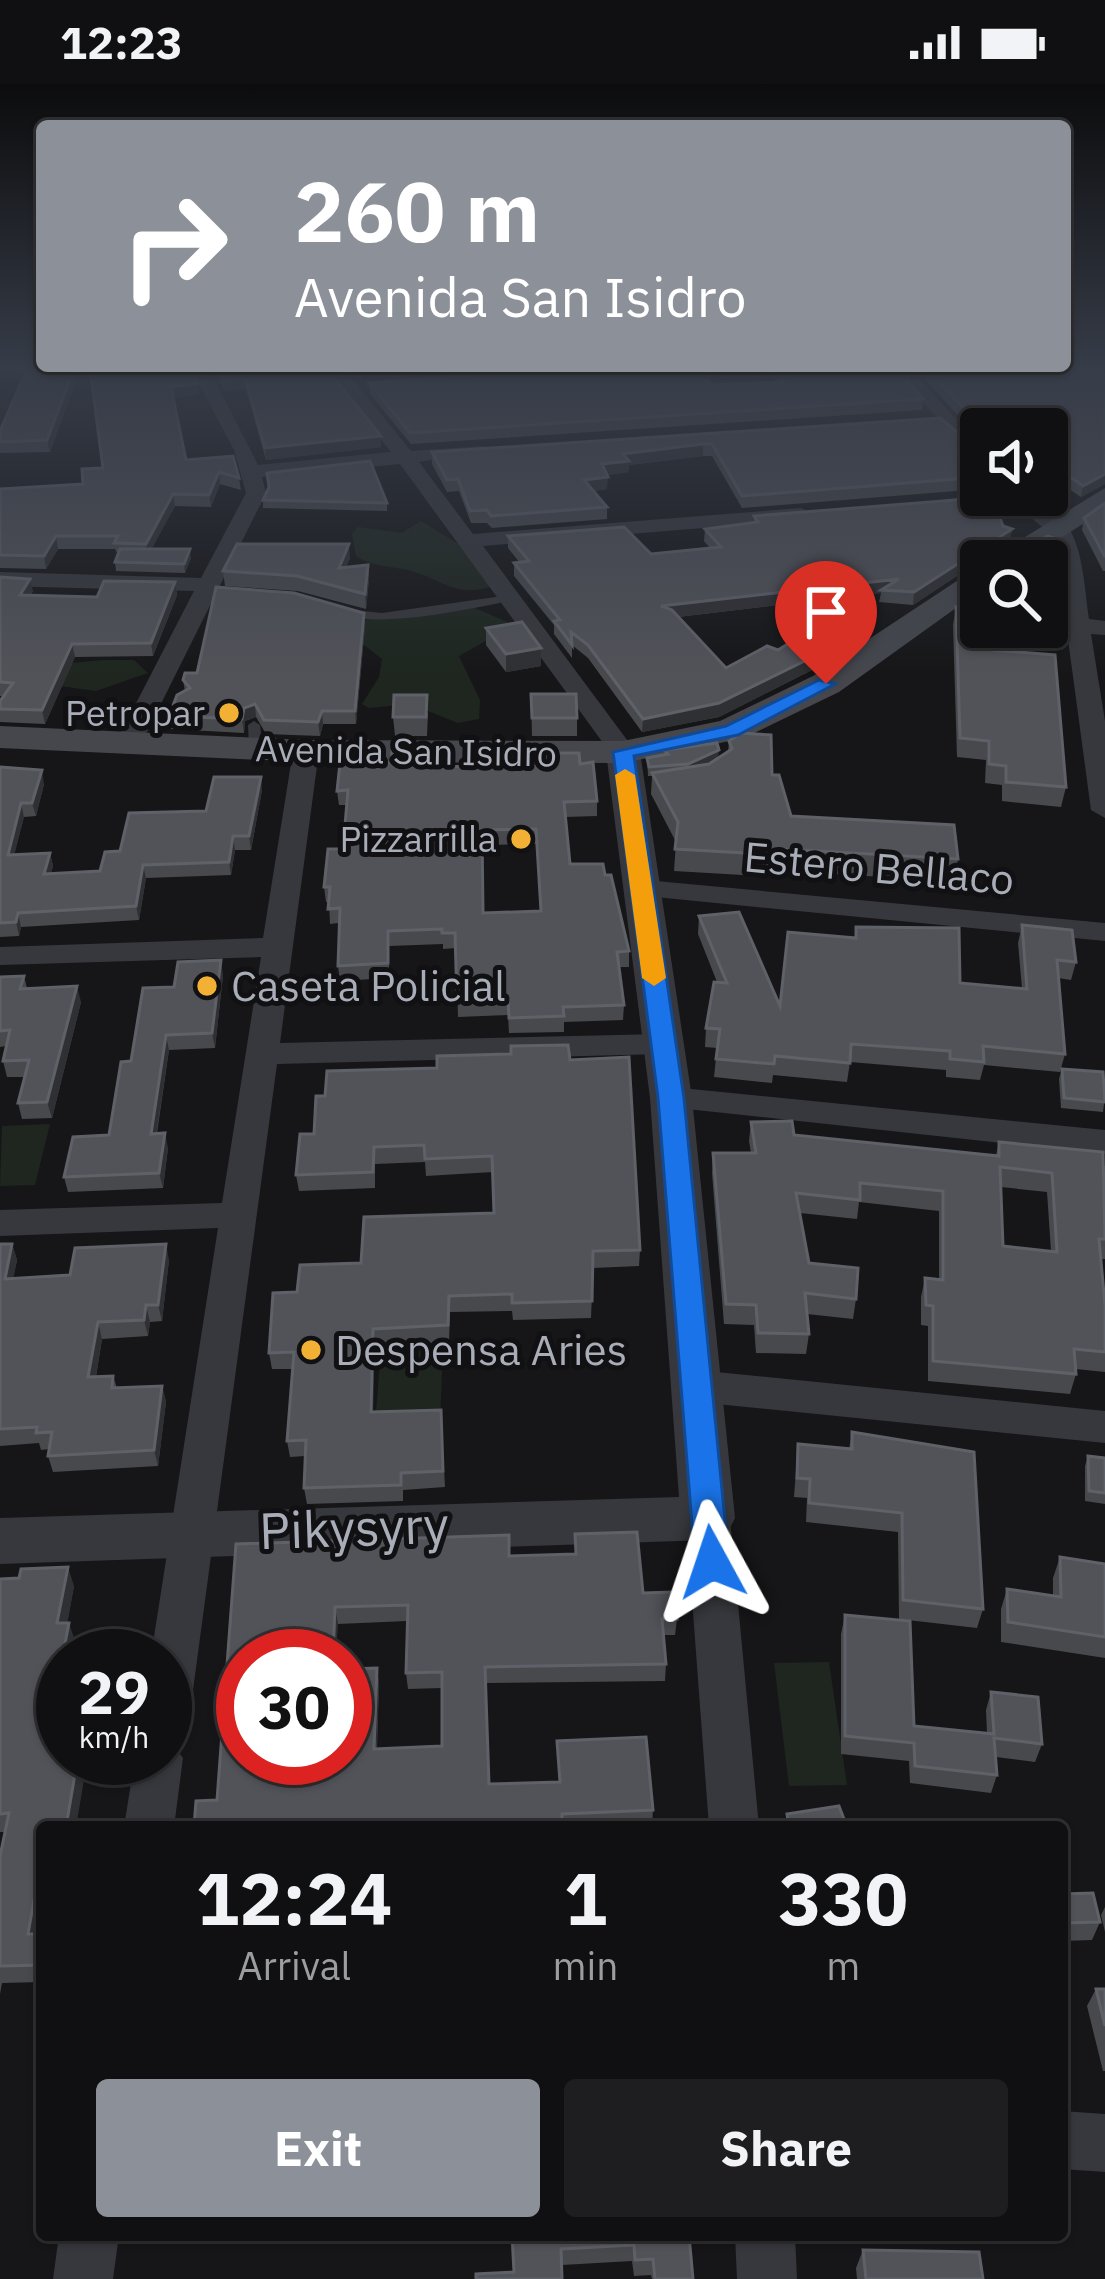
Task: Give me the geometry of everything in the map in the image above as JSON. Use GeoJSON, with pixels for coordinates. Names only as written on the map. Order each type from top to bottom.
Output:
{"type":"FeatureCollection","features":[{"type":"Feature","properties":{"kind":"main road"},"geometry":{"type":"LineString","coordinates":[[1033,540],[1105,497]]}},
{"type":"Feature","properties":{"kind":"main road","name":"Avenida San Isidro"},"geometry":{"type":"LineString","coordinates":[[0,736],[128,744],[255,737],[306,751],[633,774],[735,739],[948,613],[960,599]]}},
{"type":"Feature","properties":{"kind":"street"},"geometry":{"type":"LineString","coordinates":[[128,744],[160,698],[217,590],[256,493],[254,472],[259,471]]}},
{"type":"Feature","properties":{"kind":"street"},"geometry":{"type":"LineString","coordinates":[[416,471],[633,774],[671,1098],[733,1821]]}},
{"type":"Feature","properties":{"kind":"street"},"geometry":{"type":"LineString","coordinates":[[920,504],[960,501]]}},
{"type":"Feature","properties":{"kind":"street"},"geometry":{"type":"LineString","coordinates":[[468,541],[824,512]]}},
{"type":"Feature","properties":{"kind":"street"},"geometry":{"type":"LineString","coordinates":[[1045,516],[1065,536],[1092,627],[1105,810]]}},
{"type":"Feature","properties":{"kind":"street"},"geometry":{"type":"LineString","coordinates":[[0,580],[217,590]]}},
{"type":"Feature","properties":{"kind":"street"},"geometry":{"type":"LineString","coordinates":[[179,1629],[306,751]]}},
{"type":"Feature","properties":{"kind":"street","name":"Estero Bellaco"},"geometry":{"type":"LineString","coordinates":[[645,889],[1105,932]]}},
{"type":"Feature","properties":{"kind":"street"},"geometry":{"type":"LineString","coordinates":[[0,956],[278,947]]}},
{"type":"Feature","properties":{"kind":"street"},"geometry":{"type":"LineString","coordinates":[[262,1054],[662,1044]]}},
{"type":"Feature","properties":{"kind":"street"},"geometry":{"type":"LineString","coordinates":[[671,1098],[1105,1142]]}},
{"type":"Feature","properties":{"kind":"street"},"geometry":{"type":"LineString","coordinates":[[0,1223],[239,1215]]}},
{"type":"Feature","properties":{"kind":"street"},"geometry":{"type":"LineString","coordinates":[[696,1386],[1105,1427]]}},
{"type":"Feature","properties":{"kind":"street","name":"Pikysyry"},"geometry":{"type":"LineString","coordinates":[[0,1540],[708,1518]]}},
{"type":"Feature","properties":{"kind":"street"},"geometry":{"type":"LineString","coordinates":[[150,1821],[155,1785]]}},
{"type":"Feature","properties":{"kind":"street"},"geometry":{"type":"LineString","coordinates":[[1068,2140],[1105,2143]]}},
{"type":"Feature","properties":{"kind":"street"},"geometry":{"type":"LineString","coordinates":[[83,2279],[88,2241]]}},
{"type":"Feature","properties":{"kind":"street"},"geometry":{"type":"LineString","coordinates":[[765,2241],[767,2279]]}},
{"type":"Feature","properties":{"kind":"lane"},"geometry":{"type":"LineString","coordinates":[[323,606],[368,617],[510,598]]}},
{"type":"Feature","properties":{"kind":"shaded area"},"geometry":{"type":"Polygon","coordinates":[[[421,521],[483,559],[490,587],[459,589],[356,556],[352,534],[358,527],[402,533],[421,521]]]}},
{"type":"Feature","properties":{"kind":"shaded area"},"geometry":{"type":"Polygon","coordinates":[[[473,607],[514,625],[459,656],[480,700],[479,719],[458,723],[410,704],[369,708],[362,704],[379,677],[382,659],[349,633],[372,615],[473,607]]]}},
{"type":"Feature","properties":{"kind":"shaded area"},"geometry":{"type":"Polygon","coordinates":[[[134,660],[148,673],[96,691],[59,686],[59,664],[134,660]]]}},
{"type":"Feature","properties":{"kind":"shaded area"},"geometry":{"type":"Polygon","coordinates":[[[50,1124],[35,1185],[0,1186],[2,1126],[50,1124]]]}},
{"type":"Feature","properties":{"kind":"shaded area"},"geometry":{"type":"Polygon","coordinates":[[[443,1347],[440,1424],[375,1425],[381,1348],[443,1347]]]}},
{"type":"Feature","properties":{"kind":"shaded area"},"geometry":{"type":"Polygon","coordinates":[[[829,1662],[847,1785],[789,1786],[774,1663],[829,1662]]]}},
{"type":"Feature","properties":{"kind":"building"},"geometry":{"type":"Polygon","coordinates":[[[82,471],[237,471],[239,478],[219,472],[209,495],[173,494],[146,544],[114,543],[118,536],[56,536],[44,556],[0,555],[0,489],[83,484],[82,471]]]}},
{"type":"Feature","properties":{"kind":"building"},"geometry":{"type":"Polygon","coordinates":[[[374,471],[387,503],[263,500],[269,487],[267,473],[374,471]]]}},
{"type":"Feature","properties":{"kind":"building"},"geometry":{"type":"Polygon","coordinates":[[[442,471],[605,471],[608,477],[584,480],[607,507],[491,516],[487,510],[470,511],[458,479],[447,480],[442,471]]]}},
{"type":"Feature","properties":{"kind":"building"},"geometry":{"type":"Polygon","coordinates":[[[728,471],[960,471],[960,479],[742,496],[728,471]]]}},
{"type":"Feature","properties":{"kind":"building"},"geometry":{"type":"Polygon","coordinates":[[[1068,471],[1105,471],[1083,486],[1068,471]]]}},
{"type":"Feature","properties":{"kind":"building"},"geometry":{"type":"Polygon","coordinates":[[[960,500],[960,516],[999,516],[1003,526],[1012,529],[995,540],[960,540],[960,562],[914,592],[881,590],[899,579],[661,606],[672,610],[726,668],[767,646],[778,650],[791,642],[821,653],[719,703],[643,719],[588,645],[571,632],[572,645],[554,621],[560,620],[514,563],[529,561],[508,536],[624,527],[651,554],[721,547],[705,529],[758,522],[754,516],[960,500]]]}},
{"type":"Feature","properties":{"kind":"building"},"geometry":{"type":"Polygon","coordinates":[[[1105,503],[1105,557],[1084,518],[1105,503]]]}},
{"type":"Feature","properties":{"kind":"building"},"geometry":{"type":"Polygon","coordinates":[[[237,544],[349,544],[339,568],[368,565],[365,594],[297,576],[223,571],[237,544]]]}},
{"type":"Feature","properties":{"kind":"building"},"geometry":{"type":"Polygon","coordinates":[[[120,549],[190,549],[184,564],[115,562],[120,549]]]}},
{"type":"Feature","properties":{"kind":"building"},"geometry":{"type":"Polygon","coordinates":[[[0,577],[30,579],[20,595],[97,597],[104,581],[175,582],[151,643],[72,644],[42,710],[0,709],[13,683],[0,682],[0,577]]]}},
{"type":"Feature","properties":{"kind":"building"},"geometry":{"type":"Polygon","coordinates":[[[216,587],[294,593],[364,613],[355,711],[322,711],[318,722],[264,720],[255,704],[244,708],[242,719],[169,716],[177,695],[190,688],[183,680],[185,673],[197,673],[216,587]]]}},
{"type":"Feature","properties":{"kind":"building"},"geometry":{"type":"Polygon","coordinates":[[[956,607],[960,607],[960,648],[1055,655],[1066,787],[1006,782],[1006,766],[989,764],[989,741],[960,738],[956,607]]]}},
{"type":"Feature","properties":{"kind":"building"},"geometry":{"type":"Polygon","coordinates":[[[522,622],[541,648],[506,654],[486,628],[522,622]]]}},
{"type":"Feature","properties":{"kind":"building"},"geometry":{"type":"Polygon","coordinates":[[[531,694],[576,694],[577,718],[532,718],[531,694]]]}},
{"type":"Feature","properties":{"kind":"building"},"geometry":{"type":"Polygon","coordinates":[[[394,695],[427,695],[426,717],[393,717],[394,695]]]}},
{"type":"Feature","properties":{"kind":"building"},"geometry":{"type":"Polygon","coordinates":[[[741,733],[771,735],[772,775],[779,775],[791,816],[954,825],[958,859],[782,849],[782,855],[675,849],[678,822],[652,773],[709,764],[732,749],[729,741],[741,733]]]}},
{"type":"Feature","properties":{"kind":"building"},"geometry":{"type":"Polygon","coordinates":[[[717,743],[719,750],[688,764],[649,767],[647,758],[668,754],[664,750],[717,743]]]}},
{"type":"Feature","properties":{"kind":"building"},"geometry":{"type":"Polygon","coordinates":[[[392,752],[425,753],[428,767],[534,765],[533,753],[579,753],[580,764],[593,762],[597,801],[564,802],[570,864],[603,864],[605,875],[611,875],[629,951],[617,952],[624,1005],[563,1007],[564,1016],[509,1018],[508,999],[457,1002],[455,933],[442,933],[442,929],[388,931],[388,963],[338,966],[340,908],[328,909],[330,887],[324,887],[328,849],[343,849],[348,790],[337,791],[340,763],[391,762],[392,752]],[[536,829],[482,830],[483,913],[541,911],[536,829]]]}},
{"type":"Feature","properties":{"kind":"building"},"geometry":{"type":"Polygon","coordinates":[[[0,767],[42,770],[32,803],[21,803],[8,855],[50,853],[44,874],[100,871],[105,852],[120,851],[129,813],[206,811],[214,777],[261,777],[249,836],[233,836],[229,862],[143,865],[136,906],[18,913],[16,922],[0,923],[0,767]]]}},
{"type":"Feature","properties":{"kind":"building"},"geometry":{"type":"Polygon","coordinates":[[[739,912],[780,1006],[788,932],[856,938],[856,927],[959,928],[960,983],[1027,989],[1022,925],[1072,930],[1076,962],[1057,960],[1065,1054],[983,1046],[984,1062],[950,1059],[950,1051],[851,1044],[850,1063],[775,1056],[774,1064],[716,1059],[720,1029],[706,1028],[714,982],[727,983],[699,916],[739,912]]]}},
{"type":"Feature","properties":{"kind":"building"},"geometry":{"type":"Polygon","coordinates":[[[221,960],[212,1033],[166,1035],[151,1134],[165,1133],[159,1173],[64,1177],[73,1137],[109,1135],[121,1062],[131,1061],[143,988],[174,987],[178,962],[221,960]]]}},
{"type":"Feature","properties":{"kind":"building"},"geometry":{"type":"Polygon","coordinates":[[[24,976],[20,989],[77,986],[47,1102],[18,1103],[29,1060],[3,1061],[10,1030],[0,1031],[0,977],[24,976]]]}},
{"type":"Feature","properties":{"kind":"building"},"geometry":{"type":"Polygon","coordinates":[[[568,1045],[570,1060],[629,1057],[640,1250],[593,1251],[592,1301],[512,1303],[512,1294],[449,1296],[448,1325],[373,1329],[371,1412],[441,1410],[443,1471],[401,1473],[401,1485],[304,1488],[306,1440],[287,1441],[294,1352],[269,1353],[273,1293],[297,1292],[300,1265],[361,1263],[364,1217],[494,1213],[492,1156],[425,1159],[424,1145],[374,1147],[373,1172],[296,1175],[300,1134],[314,1134],[316,1096],[325,1096],[327,1071],[437,1068],[437,1056],[511,1054],[511,1046],[568,1045]]]}},
{"type":"Feature","properties":{"kind":"building"},"geometry":{"type":"Polygon","coordinates":[[[1062,1069],[1103,1072],[1105,1102],[1064,1098],[1062,1069]]]}},
{"type":"Feature","properties":{"kind":"building"},"geometry":{"type":"Polygon","coordinates":[[[792,1121],[794,1135],[999,1156],[999,1142],[1103,1152],[1105,1239],[1099,1239],[1105,1352],[1074,1349],[1076,1374],[933,1361],[933,1306],[926,1305],[925,1278],[943,1280],[943,1191],[860,1183],[860,1200],[796,1193],[809,1263],[858,1268],[856,1299],[805,1293],[809,1334],[758,1333],[756,1305],[726,1304],[713,1153],[756,1153],[751,1122],[792,1121]],[[1000,1167],[1003,1246],[1057,1252],[1052,1173],[1000,1167]]]}},
{"type":"Feature","properties":{"kind":"building"},"geometry":{"type":"Polygon","coordinates":[[[0,1244],[12,1244],[5,1279],[70,1275],[75,1248],[166,1244],[158,1305],[146,1305],[144,1320],[98,1322],[88,1377],[113,1376],[112,1388],[162,1386],[154,1450],[48,1456],[52,1432],[36,1433],[37,1427],[0,1429],[0,1244]]]}},
{"type":"Feature","properties":{"kind":"building"},"geometry":{"type":"Polygon","coordinates":[[[852,1432],[974,1452],[983,1609],[903,1600],[902,1513],[809,1503],[810,1479],[797,1478],[798,1444],[852,1449],[852,1432]]]}},
{"type":"Feature","properties":{"kind":"building"},"geometry":{"type":"Polygon","coordinates":[[[1088,1456],[1105,1458],[1105,1493],[1089,1491],[1088,1456]]]}},
{"type":"Feature","properties":{"kind":"building"},"geometry":{"type":"Polygon","coordinates":[[[637,1532],[643,1593],[673,1592],[677,1619],[662,1619],[666,1664],[485,1667],[489,1784],[560,1782],[557,1741],[646,1737],[653,1810],[562,1814],[562,1821],[194,1821],[196,1801],[217,1800],[218,1785],[372,1785],[372,1668],[377,1668],[374,1749],[442,1746],[442,1672],[406,1673],[408,1605],[335,1607],[334,1629],[230,1629],[236,1544],[509,1535],[509,1556],[576,1554],[575,1534],[637,1532]]]}},
{"type":"Feature","properties":{"kind":"building"},"geometry":{"type":"Polygon","coordinates":[[[1060,1557],[1105,1564],[1105,1637],[1008,1622],[1007,1589],[1061,1597],[1060,1557]]]}},
{"type":"Feature","properties":{"kind":"building"},"geometry":{"type":"Polygon","coordinates":[[[68,1567],[57,1623],[69,1623],[68,1629],[36,1629],[36,1785],[73,1785],[67,1821],[36,1821],[36,1889],[28,1934],[36,1934],[36,1965],[0,1966],[0,1856],[9,1813],[0,1814],[0,1579],[19,1578],[21,1569],[68,1567]]]}},
{"type":"Feature","properties":{"kind":"building"},"geometry":{"type":"Polygon","coordinates":[[[845,1615],[910,1621],[914,1726],[994,1734],[991,1692],[1038,1697],[1042,1744],[994,1738],[997,1775],[915,1766],[914,1743],[845,1736],[845,1615]]]}},
{"type":"Feature","properties":{"kind":"building"},"geometry":{"type":"Polygon","coordinates":[[[839,1806],[845,1821],[788,1821],[787,1814],[839,1806]]]}},
{"type":"Feature","properties":{"kind":"building"},"geometry":{"type":"Polygon","coordinates":[[[1093,1893],[1100,1922],[1068,1923],[1068,1894],[1093,1893]]]}},
{"type":"Feature","properties":{"kind":"building"},"geometry":{"type":"Polygon","coordinates":[[[1096,1989],[1105,1989],[1105,2026],[1096,1989]]]}},
{"type":"Feature","properties":{"kind":"building"},"geometry":{"type":"Polygon","coordinates":[[[512,2241],[690,2241],[693,2279],[655,2279],[653,2259],[635,2260],[634,2245],[561,2249],[562,2279],[476,2279],[476,2274],[514,2272],[512,2241]]]}},
{"type":"Feature","properties":{"kind":"building"},"geometry":{"type":"Polygon","coordinates":[[[863,2250],[979,2252],[983,2279],[866,2279],[863,2250]]]}},
{"type":"Feature","properties":{"kind":"slow traffic"},"geometry":{"type":"LineString","coordinates":[[625,775],[645,889],[654,978]]}},
{"type":"Feature","properties":{"kind":"place","name":"Petropar"},"geometry":{"type":"Point","coordinates":[229,713]}},
{"type":"Feature","properties":{"kind":"place","name":"Pizzarrilla"},"geometry":{"type":"Point","coordinates":[521,839]}},
{"type":"Feature","properties":{"kind":"place","name":"Caseta Policial"},"geometry":{"type":"Point","coordinates":[207,986]}},
{"type":"Feature","properties":{"kind":"place","name":"Despensa Aries"},"geometry":{"type":"Point","coordinates":[311,1350]}},
{"type":"Feature","properties":{"kind":"route"},"geometry":{"type":"LineString","coordinates":[[712,1562],[671,1098],[623,752],[731,730],[826,684]]}}]}
